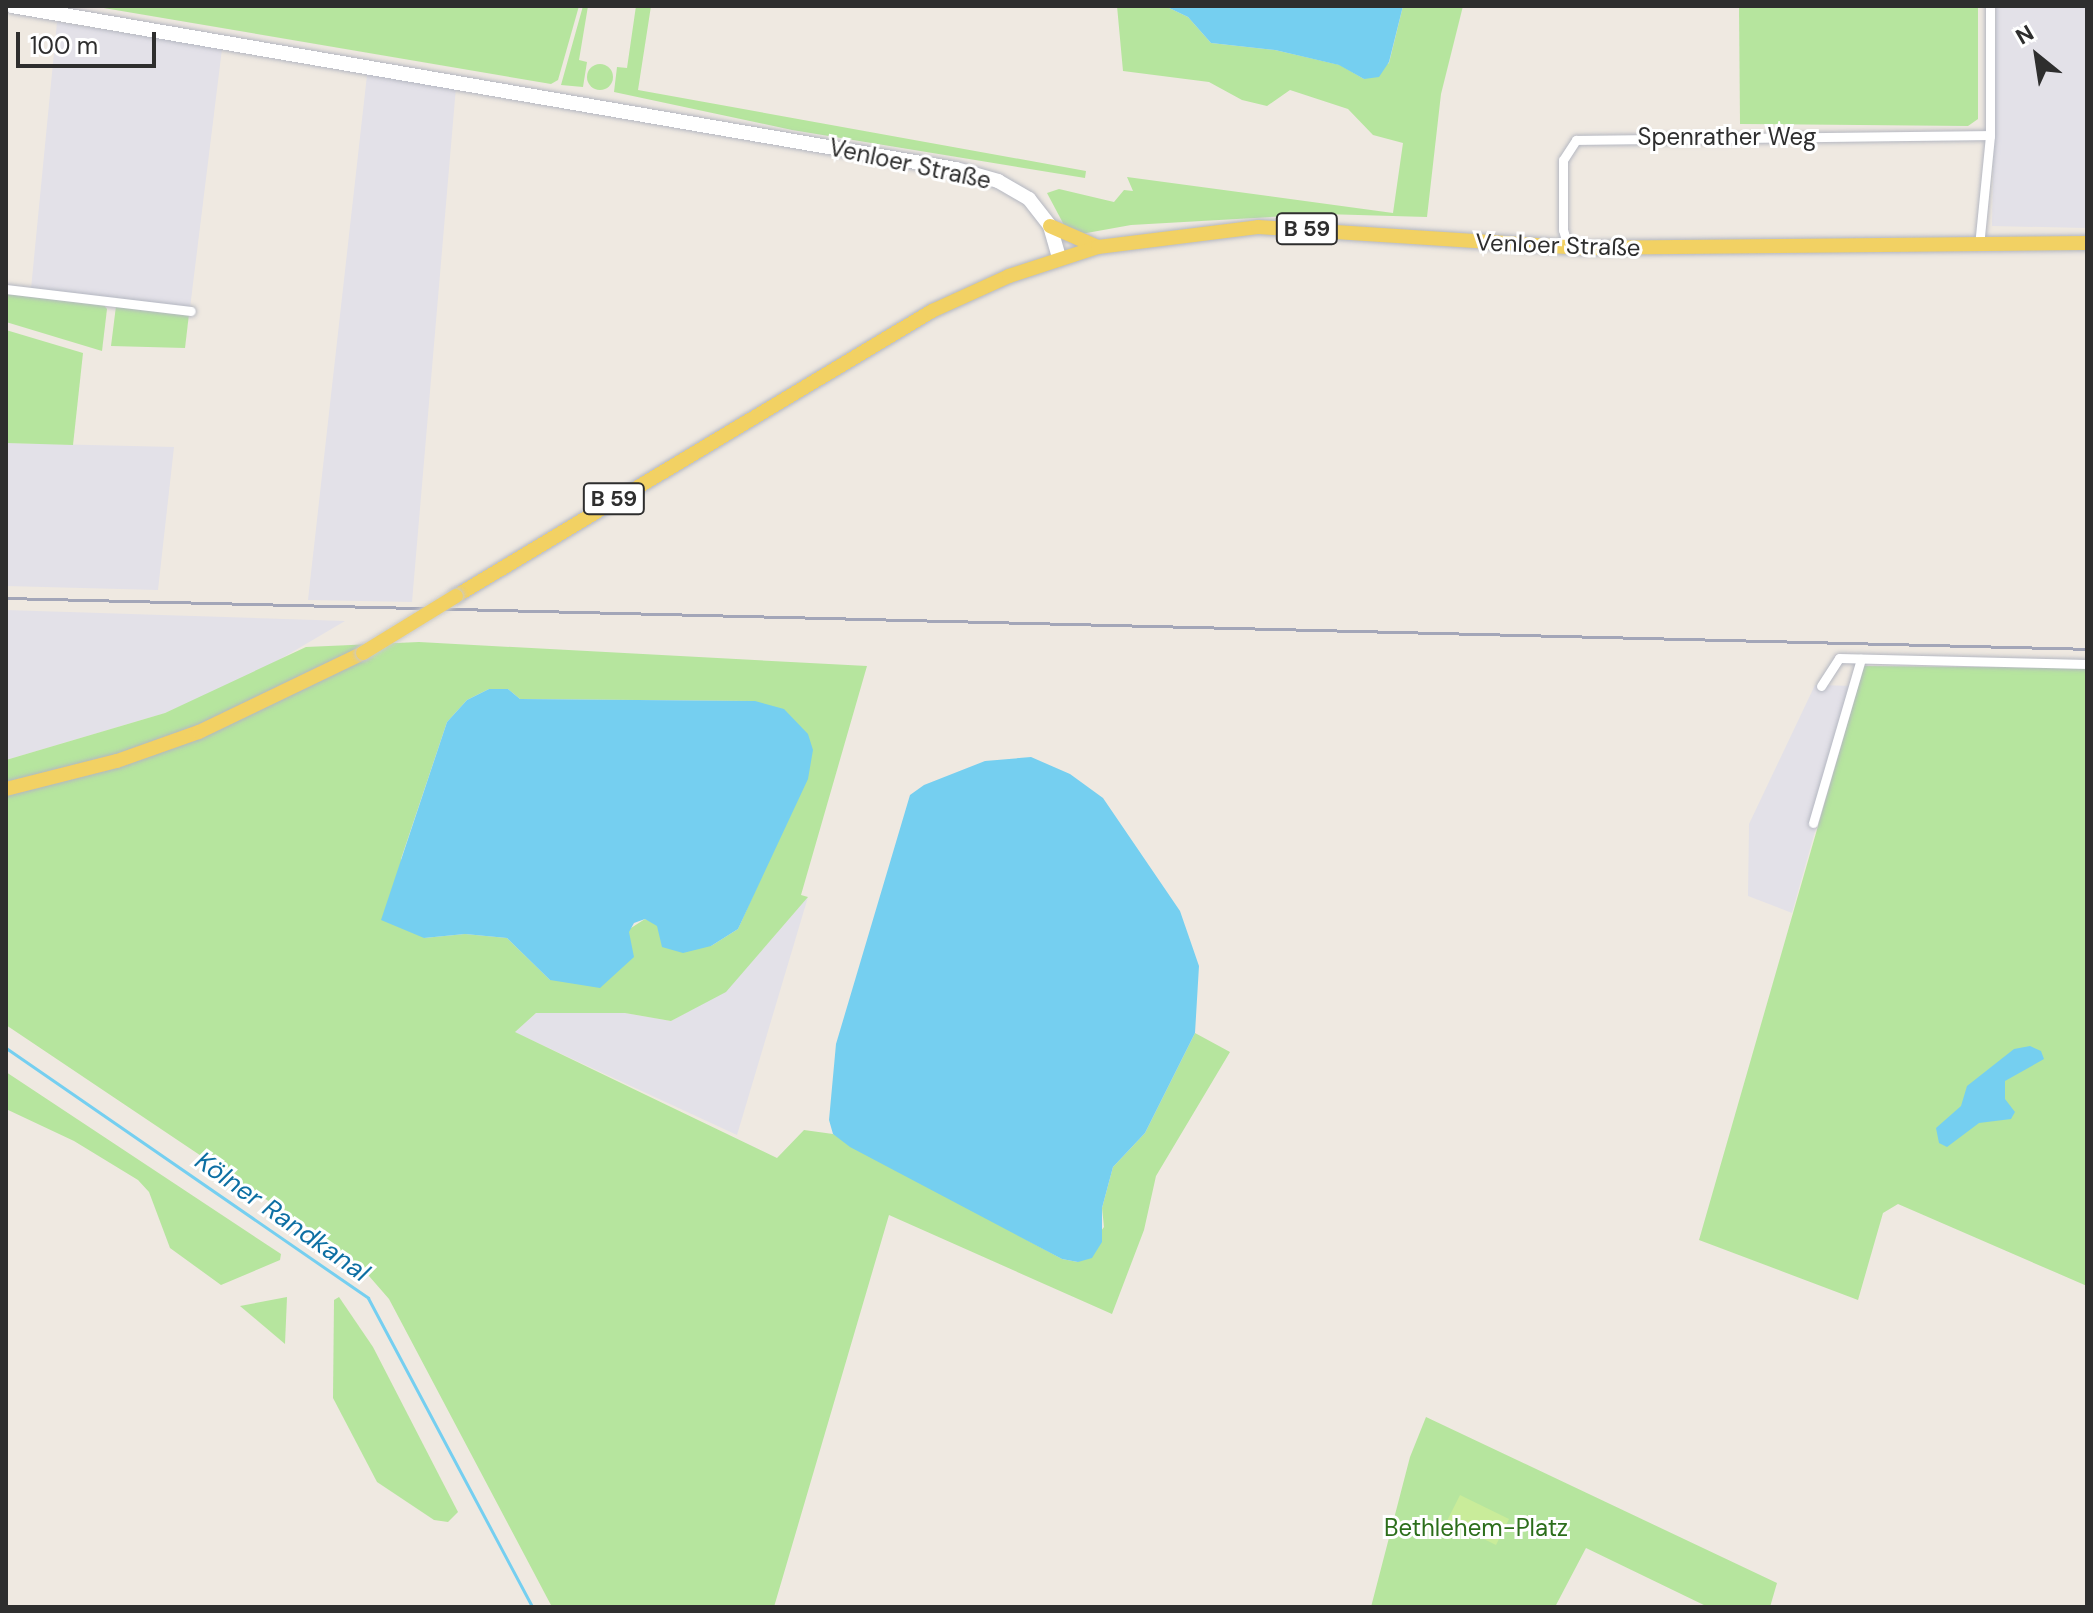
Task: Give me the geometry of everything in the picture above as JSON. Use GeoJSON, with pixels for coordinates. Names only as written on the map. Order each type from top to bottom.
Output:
{"type":"FeatureCollection","features":[{"type":"Feature","properties":{"kind":"main road","name":"Venloer Straße"},"geometry":{"type":"LineString","coordinates":[[12,6],[956,169],[998,181],[1029,199],[1050,226],[1059,258],[1098,247],[1258,227],[1568,247],[1979,248],[2087,243]]}},
{"type":"Feature","properties":{"kind":"main road"},"geometry":{"type":"LineString","coordinates":[[1050,226],[1098,247]]}},
{"type":"Feature","properties":{"kind":"main road","name":"Venloer Straße"},"geometry":{"type":"LineString","coordinates":[[2063,246],[2087,251]]}},
{"type":"Feature","properties":{"kind":"main road","name":"B 59"},"geometry":{"type":"LineString","coordinates":[[6,789],[199,732],[363,653],[932,311],[1059,258]]}},
{"type":"Feature","properties":{"kind":"street"},"geometry":{"type":"LineString","coordinates":[[1979,248],[1990,135],[1990,6]]}},
{"type":"Feature","properties":{"kind":"street","name":"Spenrather Weg"},"geometry":{"type":"LineString","coordinates":[[1568,247],[1563,230],[1563,160],[1576,140],[1990,135]]}},
{"type":"Feature","properties":{"kind":"street"},"geometry":{"type":"LineString","coordinates":[[6,289],[191,311]]}},
{"type":"Feature","properties":{"kind":"street"},"geometry":{"type":"LineString","coordinates":[[1821,686],[1839,658],[2087,664]]}},
{"type":"Feature","properties":{"kind":"street"},"geometry":{"type":"LineString","coordinates":[[1813,823],[1861,659]]}},
{"type":"Feature","properties":{"kind":"shaded area"},"geometry":{"type":"Polygon","coordinates":[[[1996,6],[2087,6],[2087,228],[1992,226],[1996,6]]]}},
{"type":"Feature","properties":{"kind":"shaded area"},"geometry":{"type":"Polygon","coordinates":[[[57,22],[222,49],[190,308],[31,289],[57,22]]]}},
{"type":"Feature","properties":{"kind":"shaded area"},"geometry":{"type":"Polygon","coordinates":[[[375,73],[456,87],[412,602],[308,600],[367,75],[375,73]]]}},
{"type":"Feature","properties":{"kind":"shaded area"},"geometry":{"type":"Polygon","coordinates":[[[6,443],[174,447],[158,590],[6,586],[6,443]]]}},
{"type":"Feature","properties":{"kind":"shaded area"},"geometry":{"type":"Polygon","coordinates":[[[6,610],[345,621],[255,674],[165,713],[6,760],[6,610]]]}},
{"type":"Feature","properties":{"kind":"shaded area"},"geometry":{"type":"Polygon","coordinates":[[[1815,685],[1856,686],[1792,913],[1748,896],[1749,824],[1815,685]]]}},
{"type":"Feature","properties":{"kind":"shaded area"},"geometry":{"type":"Polygon","coordinates":[[[808,897],[737,1135],[514,1032],[536,1013],[625,1013],[671,1021],[726,991],[808,897]]]}},
{"type":"Feature","properties":{"kind":"green space"},"geometry":{"type":"Polygon","coordinates":[[[92,6],[579,6],[558,80],[551,84],[92,6]]]}},
{"type":"Feature","properties":{"kind":"green space"},"geometry":{"type":"Polygon","coordinates":[[[583,6],[588,6],[579,60],[587,62],[583,87],[561,85],[583,6]]]}},
{"type":"Feature","properties":{"kind":"green space"},"geometry":{"type":"Polygon","coordinates":[[[636,6],[651,6],[638,90],[1086,171],[1085,178],[792,130],[614,92],[617,67],[627,68],[636,6]]]}},
{"type":"Feature","properties":{"kind":"green space"},"geometry":{"type":"Polygon","coordinates":[[[1117,6],[1165,6],[1188,17],[1211,43],[1275,50],[1340,65],[1364,79],[1389,63],[1403,6],[1463,6],[1441,94],[1427,217],[1324,214],[1131,225],[1081,234],[1064,225],[1047,193],[1059,189],[1114,202],[1124,190],[1133,191],[1127,177],[1393,213],[1403,143],[1373,135],[1348,109],[1290,90],[1267,106],[1242,100],[1209,82],[1123,71],[1117,6]]]}},
{"type":"Feature","properties":{"kind":"green space"},"geometry":{"type":"Polygon","coordinates":[[[1739,6],[1978,6],[1978,119],[1968,126],[1740,124],[1739,6]]]}},
{"type":"Feature","properties":{"kind":"green space"},"geometry":{"type":"Polygon","coordinates":[[[600,64],[609,68],[613,77],[609,86],[600,90],[591,86],[587,77],[591,68],[600,64]]]}},
{"type":"Feature","properties":{"kind":"green space"},"geometry":{"type":"Polygon","coordinates":[[[6,294],[103,304],[107,309],[102,351],[6,322],[6,294]]]}},
{"type":"Feature","properties":{"kind":"green space"},"geometry":{"type":"Polygon","coordinates":[[[116,306],[189,314],[185,348],[111,346],[116,306]]]}},
{"type":"Feature","properties":{"kind":"green space"},"geometry":{"type":"Polygon","coordinates":[[[6,330],[83,353],[73,445],[6,443],[6,330]]]}},
{"type":"Feature","properties":{"kind":"green space"},"geometry":{"type":"Polygon","coordinates":[[[419,642],[867,666],[801,895],[808,897],[726,992],[671,1021],[625,1013],[536,1013],[515,1032],[777,1158],[804,1130],[833,1134],[1062,1259],[1078,1262],[1104,1227],[1102,1208],[1113,1167],[1145,1133],[1195,1033],[1230,1052],[1156,1176],[1144,1230],[1112,1314],[889,1215],[774,1607],[552,1607],[389,1299],[369,1276],[331,1243],[6,1025],[6,760],[165,713],[306,647],[419,642]],[[489,689],[467,700],[447,722],[401,859],[424,938],[465,934],[507,938],[550,980],[645,919],[711,946],[738,929],[760,880],[755,701],[520,699],[508,689],[489,689]]]}},
{"type":"Feature","properties":{"kind":"green space"},"geometry":{"type":"Polygon","coordinates":[[[1864,666],[2087,668],[2087,1286],[1898,1204],[1883,1213],[1858,1300],[1699,1240],[1864,666]]]}},
{"type":"Feature","properties":{"kind":"green space"},"geometry":{"type":"Polygon","coordinates":[[[6,1072],[281,1254],[280,1260],[221,1285],[170,1248],[149,1192],[138,1180],[74,1141],[6,1109],[6,1072]]]}},
{"type":"Feature","properties":{"kind":"green space"},"geometry":{"type":"Polygon","coordinates":[[[287,1297],[285,1344],[240,1306],[287,1297]]]}},
{"type":"Feature","properties":{"kind":"green space"},"geometry":{"type":"Polygon","coordinates":[[[339,1297],[373,1347],[458,1512],[448,1522],[434,1520],[377,1482],[333,1398],[334,1300],[339,1297]]]}},
{"type":"Feature","properties":{"kind":"green space","name":"Bethlehem-Platz"},"geometry":{"type":"Polygon","coordinates":[[[1426,1417],[1777,1583],[1770,1607],[1708,1607],[1586,1548],[1555,1607],[1371,1607],[1410,1457],[1426,1417]]]}},
{"type":"Feature","properties":{"kind":"green space"},"geometry":{"type":"Polygon","coordinates":[[[1460,1495],[1509,1519],[1496,1545],[1447,1521],[1460,1495]]]}},
{"type":"Feature","properties":{"kind":"water"},"geometry":{"type":"Polygon","coordinates":[[[1165,6],[1403,6],[1389,62],[1379,77],[1364,79],[1339,65],[1275,50],[1211,43],[1188,17],[1165,6]]]}},
{"type":"Feature","properties":{"kind":"water"},"geometry":{"type":"Polygon","coordinates":[[[489,689],[508,689],[520,699],[755,701],[784,709],[808,734],[813,750],[808,779],[738,929],[711,946],[683,953],[662,947],[657,926],[645,919],[634,923],[629,932],[634,957],[600,988],[550,980],[507,938],[465,934],[424,938],[381,920],[447,722],[467,700],[489,689]]]}},
{"type":"Feature","properties":{"kind":"water"},"geometry":{"type":"Polygon","coordinates":[[[1031,757],[1070,774],[1103,798],[1180,911],[1199,966],[1195,1033],[1145,1133],[1113,1167],[1102,1208],[1102,1242],[1092,1258],[1078,1262],[1062,1259],[850,1147],[833,1134],[829,1120],[836,1044],[910,795],[924,785],[985,761],[1031,757]]]}},
{"type":"Feature","properties":{"kind":"water"},"geometry":{"type":"Polygon","coordinates":[[[2030,1046],[2041,1051],[2044,1059],[2005,1081],[2005,1099],[2015,1112],[2011,1119],[1979,1123],[1947,1147],[1939,1143],[1936,1128],[1961,1106],[1967,1086],[2014,1049],[2030,1046]]]}},
{"type":"Feature","properties":{"kind":"waterway","name":"Kölner Randkanal"},"geometry":{"type":"LineString","coordinates":[[6,1048],[368,1298],[532,1607]]}},
{"type":"Feature","properties":{"kind":"railway"},"geometry":{"type":"LineString","coordinates":[[6,598],[2087,649]]}}]}
